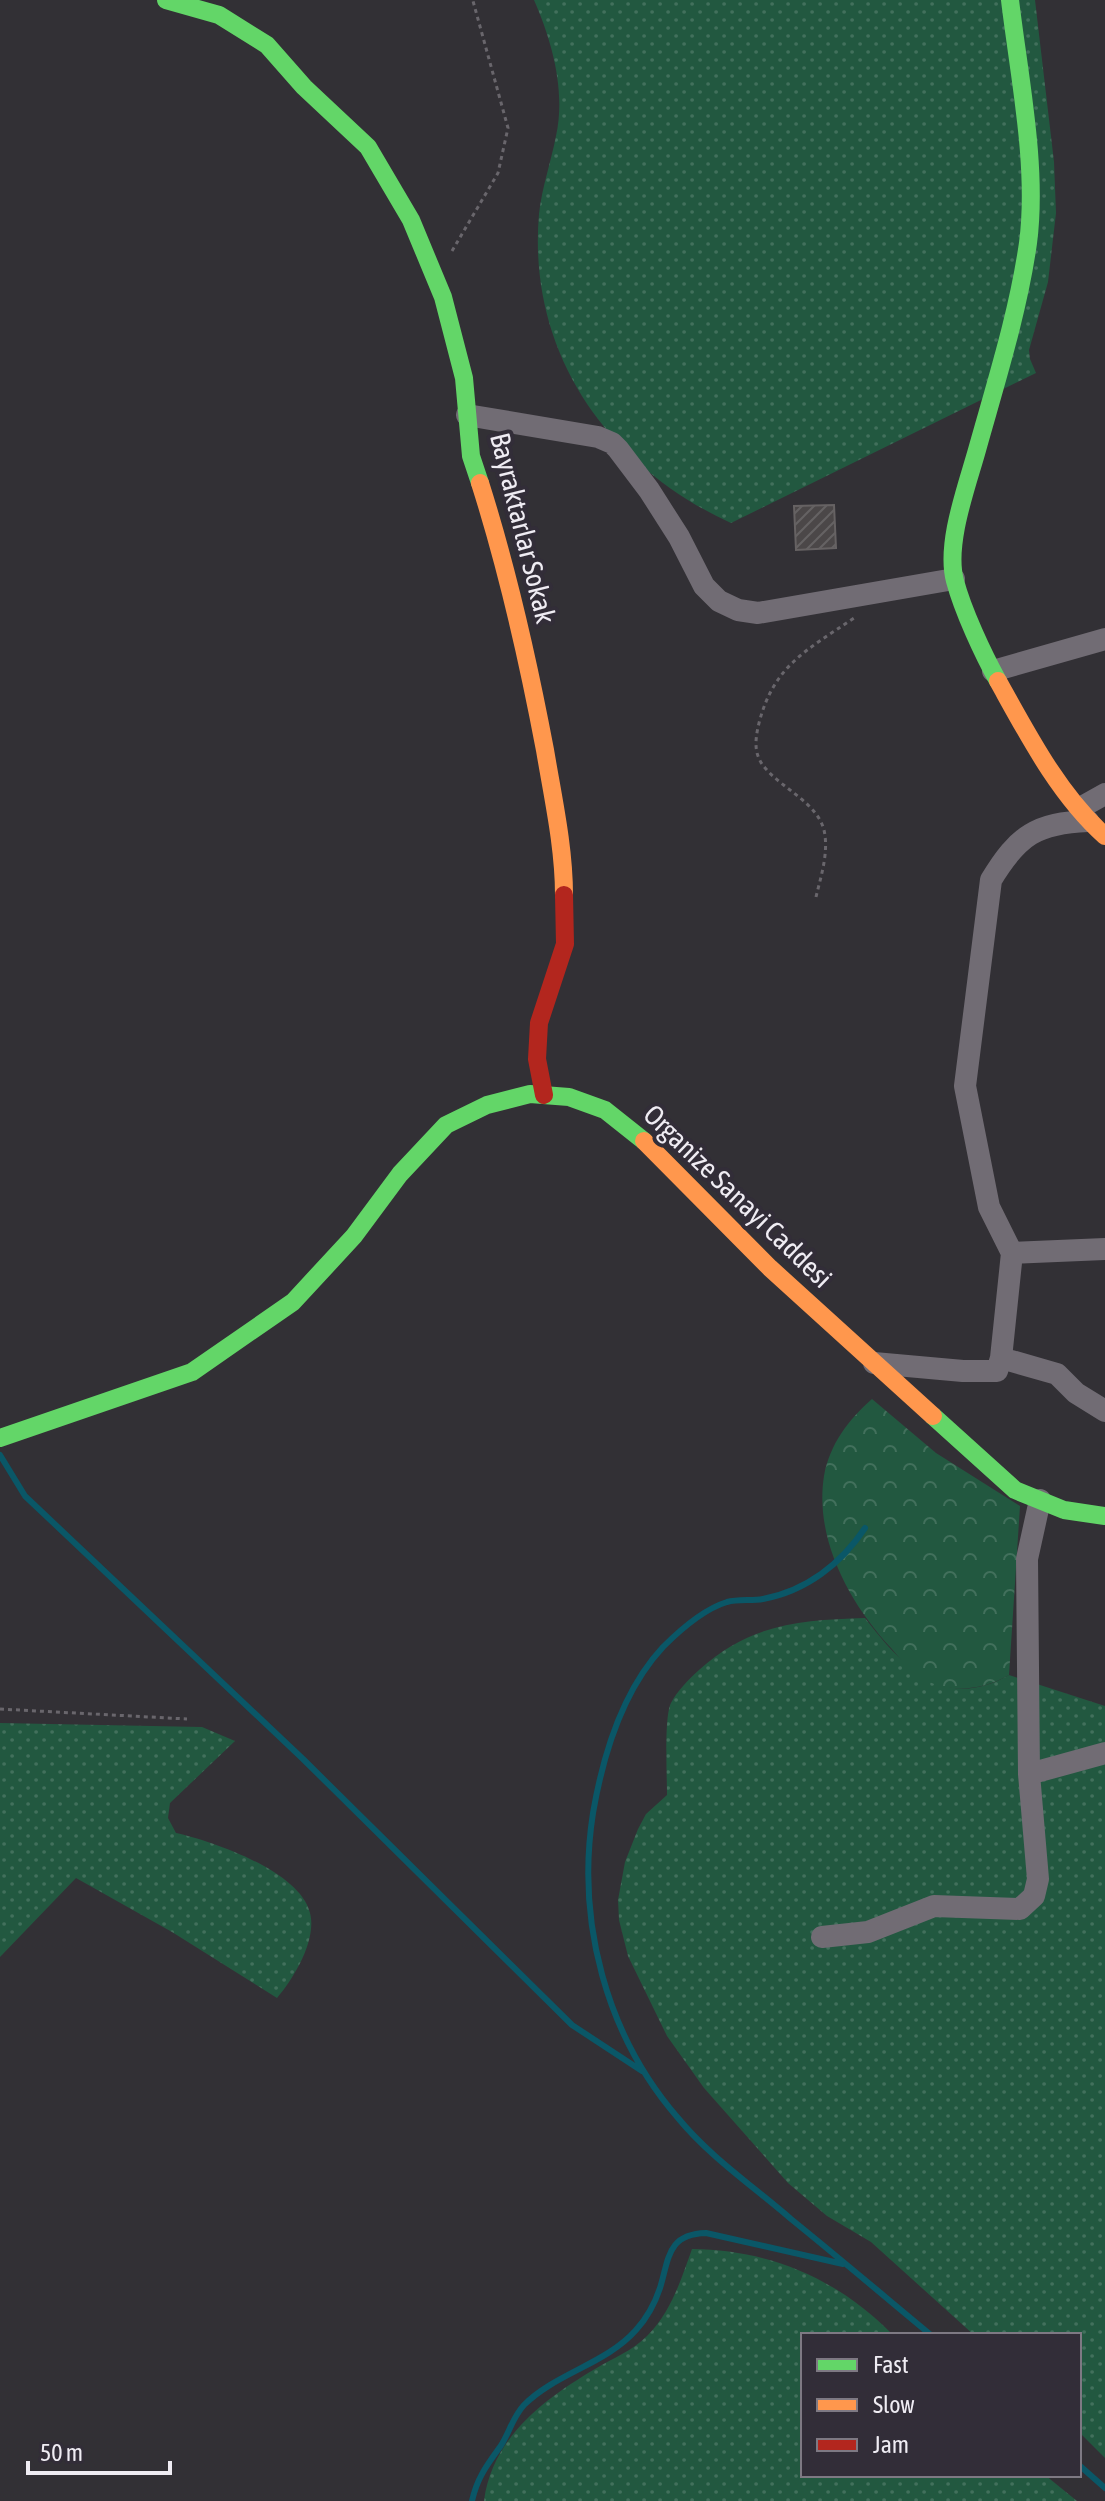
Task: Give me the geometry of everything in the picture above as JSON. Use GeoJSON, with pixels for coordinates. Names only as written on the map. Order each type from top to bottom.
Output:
{"type":"FeatureCollection","features":[{"type":"Feature","properties":{"kind":"street","name":"Bayraktarlar Sokak"},"geometry":{"type":"LineString","coordinates":[[166,0],[219,15],[267,45],[304,87],[368,147],[411,220],[443,297],[464,378],[471,456],[498,540],[530,670],[564,872],[565,944],[539,1023],[537,1059],[544,1095]]}},
{"type":"Feature","properties":{"kind":"street"},"geometry":{"type":"LineString","coordinates":[[1010,0],[1030,171],[1028,241],[1009,333],[960,513],[954,548],[954,579],[993,671],[1034,745],[1091,822]]}},
{"type":"Feature","properties":{"kind":"street"},"geometry":{"type":"LineString","coordinates":[[467,415],[598,437],[612,443],[649,490],[679,537],[704,586],[719,601],[738,610],[758,613],[954,579]]}},
{"type":"Feature","properties":{"kind":"street"},"geometry":{"type":"LineString","coordinates":[[993,671],[1105,639]]}},
{"type":"Feature","properties":{"kind":"street"},"geometry":{"type":"LineString","coordinates":[[1091,822],[1105,794]]}},
{"type":"Feature","properties":{"kind":"street"},"geometry":{"type":"LineString","coordinates":[[874,1363],[997,1371],[1012,1253],[989,1207],[965,1086],[991,880],[1007,854],[1030,834],[1058,822],[1091,822]]}},
{"type":"Feature","properties":{"kind":"street","name":"Organize Sanayi Caddesi"},"geometry":{"type":"LineString","coordinates":[[0,1438],[192,1372],[293,1302],[354,1236],[400,1174],[446,1125],[487,1105],[530,1094],[569,1097],[605,1110],[636,1133],[770,1268],[1015,1490],[1064,1510],[1105,1516]]}},
{"type":"Feature","properties":{"kind":"street"},"geometry":{"type":"LineString","coordinates":[[1012,1253],[1105,1249]]}},
{"type":"Feature","properties":{"kind":"street"},"geometry":{"type":"LineString","coordinates":[[1001,1358],[1057,1374],[1076,1393],[1105,1411]]}},
{"type":"Feature","properties":{"kind":"street"},"geometry":{"type":"LineString","coordinates":[[822,1937],[868,1932],[934,1906],[1020,1909],[1034,1896],[1038,1879],[1029,1774],[1027,1559],[1040,1500]]}},
{"type":"Feature","properties":{"kind":"street"},"geometry":{"type":"LineString","coordinates":[[1029,1774],[1105,1753]]}},
{"type":"Feature","properties":{"kind":"path"},"geometry":{"type":"LineString","coordinates":[[435,277],[498,173],[508,128],[473,1]]}},
{"type":"Feature","properties":{"kind":"path"},"geometry":{"type":"LineString","coordinates":[[816,897],[824,865],[824,832],[819,819],[766,770],[760,761],[755,739],[766,698],[782,672],[805,651],[857,615]]}},
{"type":"Feature","properties":{"kind":"path"},"geometry":{"type":"LineString","coordinates":[[0,1709],[187,1719]]}},
{"type":"Feature","properties":{"kind":"green space"},"geometry":{"type":"Polygon","coordinates":[[[534,0],[1035,0],[1054,162],[1056,213],[1048,282],[1029,350],[1036,373],[731,523],[687,499],[647,471],[613,437],[584,400],[562,358],[547,313],[539,265],[539,214],[556,136],[559,102],[552,49],[534,0]]]}},
{"type":"Feature","properties":{"kind":"green space"},"geometry":{"type":"Polygon","coordinates":[[[872,1399],[936,1453],[1020,1506],[1009,1675],[999,1680],[959,1689],[938,1685],[916,1674],[876,1631],[838,1569],[824,1523],[824,1476],[841,1433],[872,1399]]]}},
{"type":"Feature","properties":{"kind":"green space"},"geometry":{"type":"Polygon","coordinates":[[[865,1618],[910,1667],[927,1679],[945,1686],[964,1689],[986,1685],[1009,1675],[1105,1706],[1105,2458],[1081,2434],[1081,2333],[972,2333],[871,2242],[827,2216],[788,2183],[704,2088],[667,2036],[628,1956],[619,1920],[618,1900],[625,1862],[638,1829],[646,1814],[667,1795],[667,1720],[676,1694],[695,1674],[737,1643],[776,1628],[819,1620],[865,1618]]]}},
{"type":"Feature","properties":{"kind":"green space"},"geometry":{"type":"Polygon","coordinates":[[[0,1723],[202,1727],[235,1741],[170,1803],[168,1818],[176,1833],[253,1860],[273,1871],[303,1898],[310,1913],[310,1935],[297,1969],[277,1998],[172,1932],[76,1878],[0,1957],[0,1723]]]}},
{"type":"Feature","properties":{"kind":"green space"},"geometry":{"type":"Polygon","coordinates":[[[692,2249],[749,2255],[802,2271],[826,2283],[850,2298],[891,2333],[801,2333],[801,2477],[1047,2477],[1077,2501],[484,2501],[498,2458],[523,2423],[557,2393],[647,2336],[663,2317],[692,2249]]]}},
{"type":"Feature","properties":{"kind":"building"},"geometry":{"type":"Polygon","coordinates":[[[834,505],[836,548],[796,550],[794,506],[834,505]]]}},
{"type":"Feature","properties":{"kind":"waterway"},"geometry":{"type":"LineString","coordinates":[[0,1455],[25,1496],[303,1759],[572,2025],[642,2071]]}},
{"type":"Feature","properties":{"kind":"waterway"},"geometry":{"type":"LineString","coordinates":[[865,1528],[834,1564],[808,1583],[759,1600],[718,1605],[677,1634],[649,1664],[625,1704],[602,1769],[593,1813],[589,1895],[593,1935],[615,2013],[632,2051],[678,2118],[718,2158],[929,2333]]}},
{"type":"Feature","properties":{"kind":"waterway"},"geometry":{"type":"LineString","coordinates":[[472,2501],[483,2472],[524,2405],[551,2385],[610,2352],[640,2325],[656,2299],[672,2250],[684,2238],[706,2233],[843,2264]]}},
{"type":"Feature","properties":{"kind":"waterway"},"geometry":{"type":"LineString","coordinates":[[1081,2467],[1105,2488]]}},
{"type":"Feature","properties":{"kind":"traffic: fast"},"geometry":{"type":"LineString","coordinates":[[166,0],[219,15],[267,45],[304,87],[368,147],[411,220],[443,297],[464,378],[471,456],[480,483]]}},
{"type":"Feature","properties":{"kind":"traffic: fast"},"geometry":{"type":"LineString","coordinates":[[998,681],[959,593],[953,550],[963,498],[1012,321],[1028,243],[1029,153],[1010,0]]}},
{"type":"Feature","properties":{"kind":"traffic: fast"},"geometry":{"type":"LineString","coordinates":[[0,1438],[192,1372],[293,1302],[354,1236],[400,1174],[446,1125],[487,1105],[530,1094],[569,1097],[605,1110],[644,1141]]}},
{"type":"Feature","properties":{"kind":"traffic: fast"},"geometry":{"type":"LineString","coordinates":[[933,1416],[1015,1490],[1064,1510],[1105,1516]]}},
{"type":"Feature","properties":{"kind":"traffic: slow"},"geometry":{"type":"LineString","coordinates":[[480,483],[508,582],[538,716],[555,804],[564,895]]}},
{"type":"Feature","properties":{"kind":"traffic: slow"},"geometry":{"type":"LineString","coordinates":[[998,681],[1059,783],[1105,836]]}},
{"type":"Feature","properties":{"kind":"traffic: slow"},"geometry":{"type":"LineString","coordinates":[[644,1141],[770,1268],[933,1416]]}},
{"type":"Feature","properties":{"kind":"traffic: jam"},"geometry":{"type":"LineString","coordinates":[[544,1095],[537,1059],[539,1023],[565,944],[564,895]]}}]}
